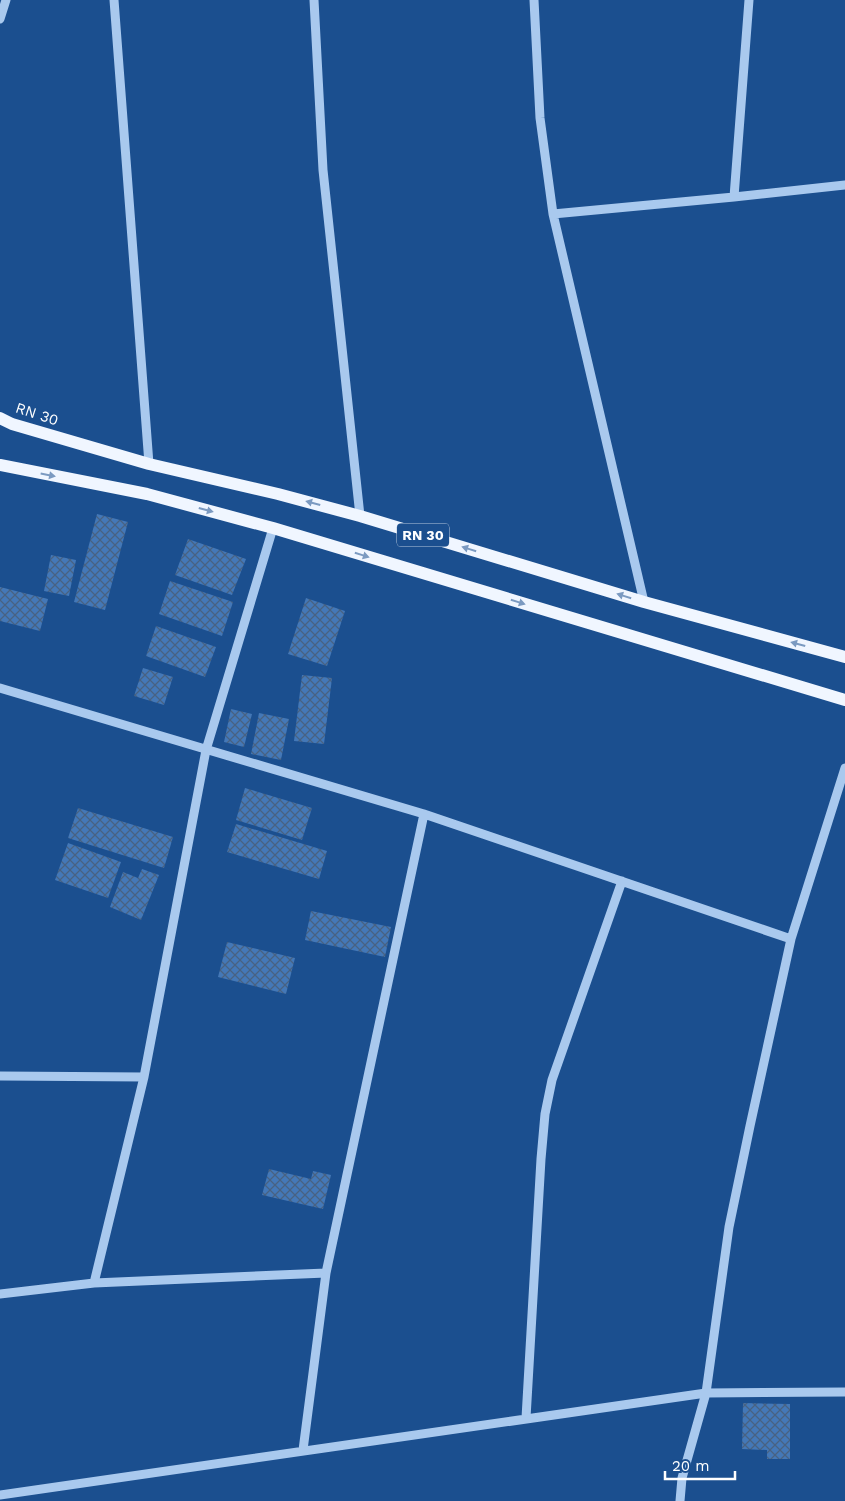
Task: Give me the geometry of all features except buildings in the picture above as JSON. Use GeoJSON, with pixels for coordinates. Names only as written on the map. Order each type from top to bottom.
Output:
{"type":"FeatureCollection","features":[{"type":"Feature","properties":{"kind":"main road","name":"RN 30"},"geometry":{"type":"LineString","coordinates":[[0,418],[12,424],[149,464],[278,494],[360,516],[644,602],[845,657]]}},
{"type":"Feature","properties":{"kind":"main road","name":"RN 30"},"geometry":{"type":"LineString","coordinates":[[0,466],[147,494],[273,528],[845,700]]}},
{"type":"Feature","properties":{"kind":"street"},"geometry":{"type":"LineString","coordinates":[[0,19],[6,0]]}},
{"type":"Feature","properties":{"kind":"street"},"geometry":{"type":"LineString","coordinates":[[114,0],[149,464]]}},
{"type":"Feature","properties":{"kind":"street"},"geometry":{"type":"LineString","coordinates":[[314,0],[323,170],[360,516]]}},
{"type":"Feature","properties":{"kind":"street"},"geometry":{"type":"LineString","coordinates":[[534,0],[540,118],[552,214],[644,602]]}},
{"type":"Feature","properties":{"kind":"street"},"geometry":{"type":"LineString","coordinates":[[734,197],[749,0]]}},
{"type":"Feature","properties":{"kind":"street"},"geometry":{"type":"LineString","coordinates":[[552,214],[845,185]]}},
{"type":"Feature","properties":{"kind":"street"},"geometry":{"type":"LineString","coordinates":[[94,1283],[144,1076],[206,750],[273,528]]}},
{"type":"Feature","properties":{"kind":"street"},"geometry":{"type":"LineString","coordinates":[[0,688],[424,814],[791,939]]}},
{"type":"Feature","properties":{"kind":"street"},"geometry":{"type":"LineString","coordinates":[[680,1501],[682,1478],[706,1392],[729,1227],[791,939],[845,768]]}},
{"type":"Feature","properties":{"kind":"street"},"geometry":{"type":"LineString","coordinates":[[303,1450],[326,1273],[424,814]]}},
{"type":"Feature","properties":{"kind":"street"},"geometry":{"type":"LineString","coordinates":[[526,1418],[545,1114],[552,1080],[622,882]]}},
{"type":"Feature","properties":{"kind":"street"},"geometry":{"type":"LineString","coordinates":[[0,1076],[144,1076]]}},
{"type":"Feature","properties":{"kind":"street"},"geometry":{"type":"LineString","coordinates":[[0,1294],[94,1283],[326,1273]]}},
{"type":"Feature","properties":{"kind":"street"},"geometry":{"type":"LineString","coordinates":[[0,1495],[706,1392],[845,1392]]}}]}
